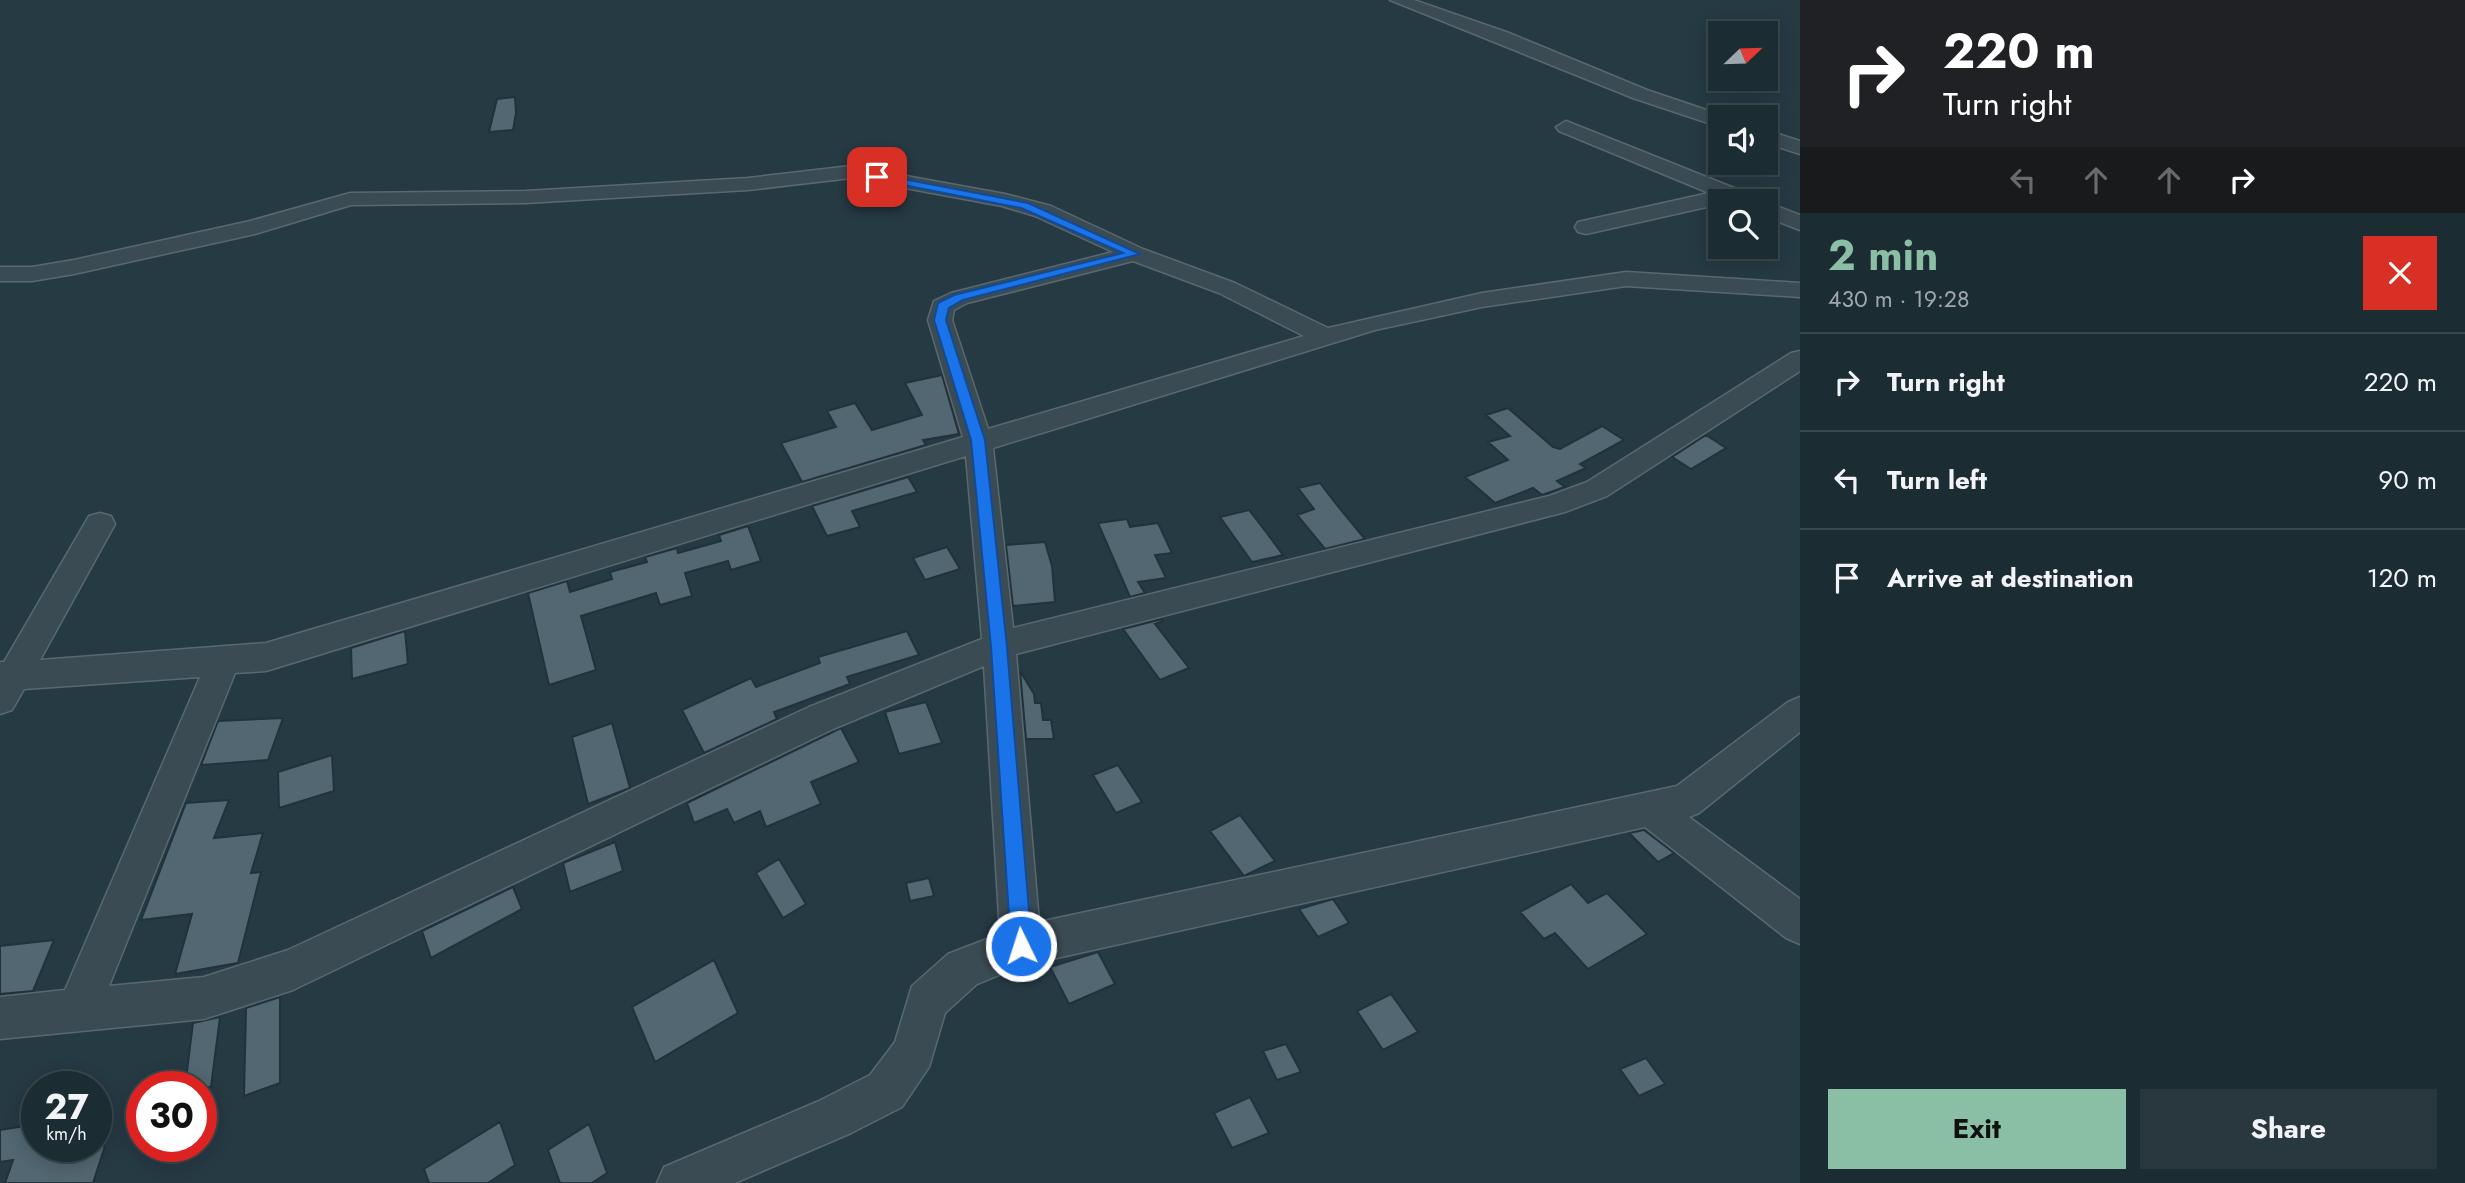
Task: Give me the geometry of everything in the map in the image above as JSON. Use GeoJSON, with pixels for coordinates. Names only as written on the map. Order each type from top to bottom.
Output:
{"type":"FeatureCollection","features":[{"type":"Feature","properties":{"kind":"street"},"geometry":{"type":"LineString","coordinates":[[1398,0],[1503,37],[1632,91],[1708,117]]}},
{"type":"Feature","properties":{"kind":"street"},"geometry":{"type":"LineString","coordinates":[[1566,127],[1716,189]]}},
{"type":"Feature","properties":{"kind":"street"},"geometry":{"type":"LineString","coordinates":[[1778,140],[1800,148]]}},
{"type":"Feature","properties":{"kind":"street"},"geometry":{"type":"LineString","coordinates":[[0,274],[32,274],[74,267],[255,227],[350,199],[526,197],[748,184],[851,172],[1005,200],[1042,211],[1135,254],[1227,288],[1326,337]]}},
{"type":"Feature","properties":{"kind":"street"},"geometry":{"type":"LineString","coordinates":[[1586,228],[1708,204]]}},
{"type":"Feature","properties":{"kind":"street"},"geometry":{"type":"LineString","coordinates":[[1778,214],[1800,223]]}},
{"type":"Feature","properties":{"kind":"street"},"geometry":{"type":"LineString","coordinates":[[1021,946],[999,647],[978,440],[940,320],[943,306],[959,298],[1135,254]]}},
{"type":"Feature","properties":{"kind":"street"},"geometry":{"type":"LineString","coordinates":[[5,684],[118,670],[266,657],[978,440],[1370,324],[1482,300],[1626,279],[1800,290]]}},
{"type":"Feature","properties":{"kind":"street"},"geometry":{"type":"LineString","coordinates":[[0,1018],[204,998],[293,969],[821,718],[1031,635],[1555,505],[1597,489],[1800,359]]}},
{"type":"Feature","properties":{"kind":"street"},"geometry":{"type":"LineString","coordinates":[[5,684],[100,524]]}},
{"type":"Feature","properties":{"kind":"street"},"geometry":{"type":"LineString","coordinates":[[78,1010],[223,661]]}},
{"type":"Feature","properties":{"kind":"street"},"geometry":{"type":"LineString","coordinates":[[680,1183],[835,1117],[886,1091],[914,1052],[927,1002],[963,969],[1021,946],[1686,801],[1800,712]]}},
{"type":"Feature","properties":{"kind":"street"},"geometry":{"type":"LineString","coordinates":[[1650,809],[1800,924]]}},
{"type":"Feature","properties":{"kind":"building"},"geometry":{"type":"Polygon","coordinates":[[[515,97],[513,130],[489,132],[497,99],[515,97]]]}},
{"type":"Feature","properties":{"kind":"building"},"geometry":{"type":"Polygon","coordinates":[[[942,375],[959,434],[923,440],[926,445],[802,482],[781,443],[836,427],[827,411],[855,403],[872,430],[922,415],[905,383],[942,375]]]}},
{"type":"Feature","properties":{"kind":"building"},"geometry":{"type":"Polygon","coordinates":[[[1508,408],[1553,447],[1560,449],[1602,426],[1624,440],[1580,464],[1586,468],[1557,481],[1565,487],[1542,495],[1533,488],[1495,503],[1465,477],[1508,460],[1488,442],[1510,436],[1486,415],[1508,408]]]}},
{"type":"Feature","properties":{"kind":"building"},"geometry":{"type":"Polygon","coordinates":[[[1706,435],[1726,448],[1691,469],[1672,457],[1706,435]]]}},
{"type":"Feature","properties":{"kind":"building"},"geometry":{"type":"Polygon","coordinates":[[[908,477],[917,492],[852,511],[860,527],[827,536],[812,506],[908,477]]]}},
{"type":"Feature","properties":{"kind":"building"},"geometry":{"type":"Polygon","coordinates":[[[1320,483],[1365,539],[1325,549],[1297,515],[1314,509],[1298,488],[1320,483]]]}},
{"type":"Feature","properties":{"kind":"building"},"geometry":{"type":"Polygon","coordinates":[[[1249,510],[1283,555],[1252,562],[1220,517],[1249,510]]]}},
{"type":"Feature","properties":{"kind":"building"},"geometry":{"type":"Polygon","coordinates":[[[1127,519],[1130,527],[1158,523],[1172,553],[1155,555],[1166,578],[1138,582],[1145,593],[1130,597],[1098,523],[1127,519]]]}},
{"type":"Feature","properties":{"kind":"building"},"geometry":{"type":"Polygon","coordinates":[[[748,526],[761,561],[731,570],[728,561],[685,573],[692,596],[660,605],[656,593],[581,616],[596,670],[549,685],[528,593],[567,581],[570,592],[612,579],[610,572],[647,562],[645,557],[677,548],[678,553],[721,541],[719,535],[748,526]]]}},
{"type":"Feature","properties":{"kind":"building"},"geometry":{"type":"Polygon","coordinates":[[[1045,542],[1052,566],[1055,602],[1013,606],[1006,545],[1045,542]]]}},
{"type":"Feature","properties":{"kind":"building"},"geometry":{"type":"Polygon","coordinates":[[[947,547],[960,569],[925,580],[913,558],[947,547]]]}},
{"type":"Feature","properties":{"kind":"building"},"geometry":{"type":"Polygon","coordinates":[[[1162,619],[1163,621],[1155,624],[1189,668],[1160,680],[1123,629],[1162,619]]]}},
{"type":"Feature","properties":{"kind":"building"},"geometry":{"type":"Polygon","coordinates":[[[405,631],[408,664],[352,679],[351,648],[405,631]]]}},
{"type":"Feature","properties":{"kind":"building"},"geometry":{"type":"Polygon","coordinates":[[[907,631],[919,655],[847,677],[850,684],[774,712],[777,719],[704,753],[682,710],[751,678],[756,687],[820,663],[818,657],[907,631]]]}},
{"type":"Feature","properties":{"kind":"building"},"geometry":{"type":"Polygon","coordinates":[[[1020,671],[1034,694],[1035,703],[1041,703],[1043,720],[1051,720],[1054,739],[1026,739],[1020,671]]]}},
{"type":"Feature","properties":{"kind":"building"},"geometry":{"type":"Polygon","coordinates":[[[926,702],[942,743],[899,754],[885,712],[926,702]]]}},
{"type":"Feature","properties":{"kind":"building"},"geometry":{"type":"Polygon","coordinates":[[[283,718],[268,760],[201,765],[218,721],[283,718]]]}},
{"type":"Feature","properties":{"kind":"building"},"geometry":{"type":"Polygon","coordinates":[[[612,723],[630,788],[588,804],[572,737],[612,723]]]}},
{"type":"Feature","properties":{"kind":"building"},"geometry":{"type":"Polygon","coordinates":[[[841,728],[859,762],[811,782],[821,804],[766,827],[760,811],[734,823],[727,809],[694,823],[687,803],[841,728]]]}},
{"type":"Feature","properties":{"kind":"building"},"geometry":{"type":"Polygon","coordinates":[[[332,755],[334,791],[279,808],[278,772],[332,755]]]}},
{"type":"Feature","properties":{"kind":"building"},"geometry":{"type":"Polygon","coordinates":[[[1118,765],[1142,802],[1116,813],[1093,775],[1118,765]]]}},
{"type":"Feature","properties":{"kind":"building"},"geometry":{"type":"Polygon","coordinates":[[[229,800],[214,838],[263,833],[251,873],[261,872],[238,963],[175,974],[192,914],[141,920],[186,803],[229,800]]]}},
{"type":"Feature","properties":{"kind":"building"},"geometry":{"type":"Polygon","coordinates":[[[1240,815],[1275,861],[1244,876],[1210,831],[1240,815]]]}},
{"type":"Feature","properties":{"kind":"building"},"geometry":{"type":"Polygon","coordinates":[[[1644,830],[1674,853],[1658,862],[1629,833],[1644,830]]]}},
{"type":"Feature","properties":{"kind":"building"},"geometry":{"type":"Polygon","coordinates":[[[615,842],[623,871],[570,892],[563,863],[615,842]]]}},
{"type":"Feature","properties":{"kind":"building"},"geometry":{"type":"Polygon","coordinates":[[[779,859],[806,904],[783,918],[756,873],[779,859]]]}},
{"type":"Feature","properties":{"kind":"building"},"geometry":{"type":"Polygon","coordinates":[[[929,878],[934,896],[910,901],[906,883],[929,878]]]}},
{"type":"Feature","properties":{"kind":"building"},"geometry":{"type":"Polygon","coordinates":[[[1571,884],[1588,903],[1607,893],[1647,934],[1588,969],[1555,933],[1544,939],[1520,912],[1571,884]]]}},
{"type":"Feature","properties":{"kind":"building"},"geometry":{"type":"Polygon","coordinates":[[[513,887],[522,909],[431,958],[422,931],[513,887]]]}},
{"type":"Feature","properties":{"kind":"building"},"geometry":{"type":"Polygon","coordinates":[[[1333,899],[1349,923],[1318,937],[1299,909],[1333,899]]]}},
{"type":"Feature","properties":{"kind":"building"},"geometry":{"type":"Polygon","coordinates":[[[54,940],[33,991],[0,994],[0,946],[54,940]]]}},
{"type":"Feature","properties":{"kind":"building"},"geometry":{"type":"Polygon","coordinates":[[[1098,952],[1115,984],[1069,1004],[1050,967],[1098,952]]]}},
{"type":"Feature","properties":{"kind":"building"},"geometry":{"type":"Polygon","coordinates":[[[714,960],[738,1013],[655,1062],[632,1007],[714,960]]]}},
{"type":"Feature","properties":{"kind":"building"},"geometry":{"type":"Polygon","coordinates":[[[1391,994],[1418,1032],[1383,1050],[1357,1011],[1391,994]]]}},
{"type":"Feature","properties":{"kind":"building"},"geometry":{"type":"Polygon","coordinates":[[[280,997],[280,1083],[244,1096],[246,1008],[280,997]]]}},
{"type":"Feature","properties":{"kind":"building"},"geometry":{"type":"Polygon","coordinates":[[[220,1017],[213,1071],[187,1071],[193,1023],[220,1017]]]}},
{"type":"Feature","properties":{"kind":"building"},"geometry":{"type":"Polygon","coordinates":[[[1286,1044],[1301,1072],[1277,1080],[1263,1051],[1286,1044]]]}},
{"type":"Feature","properties":{"kind":"building"},"geometry":{"type":"Polygon","coordinates":[[[1646,1058],[1665,1084],[1639,1096],[1620,1069],[1646,1058]]]}},
{"type":"Feature","properties":{"kind":"building"},"geometry":{"type":"Polygon","coordinates":[[[1250,1097],[1269,1133],[1232,1148],[1214,1113],[1250,1097]]]}},
{"type":"Feature","properties":{"kind":"building"},"geometry":{"type":"Polygon","coordinates":[[[500,1122],[515,1165],[488,1183],[429,1183],[424,1169],[500,1122]]]}},
{"type":"Feature","properties":{"kind":"building"},"geometry":{"type":"Polygon","coordinates":[[[589,1124],[607,1173],[592,1183],[560,1183],[548,1150],[589,1124]]]}},
{"type":"Feature","properties":{"kind":"building"},"geometry":{"type":"Polygon","coordinates":[[[21,1127],[21,1162],[100,1162],[93,1183],[5,1183],[13,1160],[0,1162],[0,1130],[21,1127]]]}},
{"type":"Feature","properties":{"kind":"route"},"geometry":{"type":"LineString","coordinates":[[877,177],[1024,205],[1135,254],[959,298],[943,306],[940,320],[978,440],[999,647],[1021,946]]}}]}
